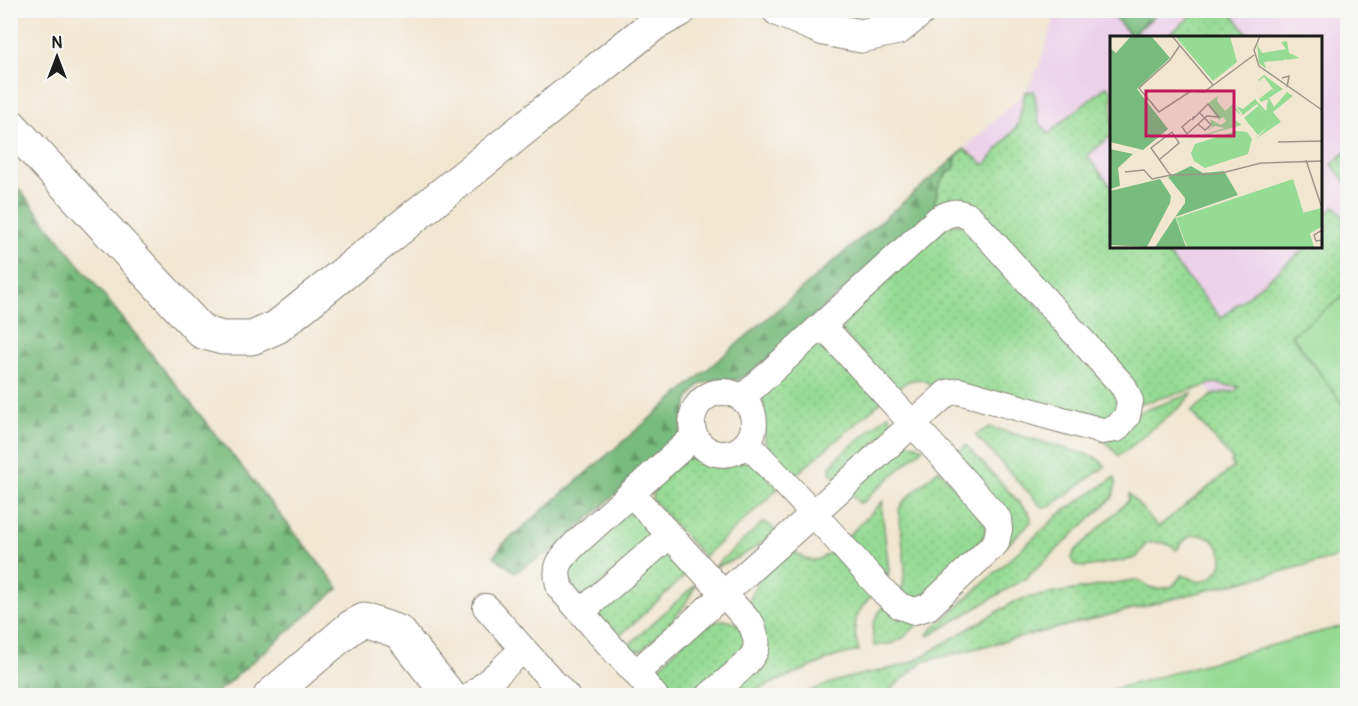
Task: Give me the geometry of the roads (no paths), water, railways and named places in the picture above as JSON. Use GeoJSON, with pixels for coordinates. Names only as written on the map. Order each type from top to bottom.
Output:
{"type":"FeatureCollection","features":[{"type":"Feature","properties":{"kind":"street"},"geometry":{"type":"LineString","coordinates":[[10,125],[202,333],[222,338],[252,338],[277,327],[654,24],[680,10]]}},
{"type":"Feature","properties":{"kind":"street"},"geometry":{"type":"LineString","coordinates":[[779,10],[824,29],[861,36],[898,28],[920,10]]}},
{"type":"Feature","properties":{"kind":"street"},"geometry":{"type":"LineString","coordinates":[[270,696],[351,627],[364,620],[399,632],[450,696]]}},
{"type":"Feature","properties":{"kind":"lane"},"geometry":{"type":"LineString","coordinates":[[636,673],[946,393],[959,391],[1102,431],[1116,429],[1127,416],[1130,401],[1124,387],[1116,378],[970,217],[960,212],[951,213],[939,219],[742,398]]}},
{"type":"Feature","properties":{"kind":"lane"},"geometry":{"type":"LineString","coordinates":[[747,443],[885,593],[900,606],[914,611],[928,607],[996,543],[999,529],[998,519],[822,325]]}},
{"type":"Feature","properties":{"kind":"lane"},"geometry":{"type":"LineString","coordinates":[[723,391],[742,398],[749,405],[753,414],[755,424],[752,435],[739,450],[729,454],[709,451],[700,444],[692,426],[697,406],[704,398],[723,391]]}},
{"type":"Feature","properties":{"kind":"lane"},"geometry":{"type":"LineString","coordinates":[[655,696],[560,588],[556,575],[559,560],[575,544],[695,436]]}},
{"type":"Feature","properties":{"kind":"lane"},"geometry":{"type":"LineString","coordinates":[[631,493],[752,625],[756,637],[756,650],[749,661],[709,696]]}},
{"type":"Feature","properties":{"kind":"lane"},"geometry":{"type":"LineString","coordinates":[[581,612],[670,535]]}},
{"type":"Feature","properties":{"kind":"lane"},"geometry":{"type":"LineString","coordinates":[[486,607],[566,696]]}},
{"type":"Feature","properties":{"kind":"lane"},"geometry":{"type":"LineString","coordinates":[[471,696],[523,649]]}}]}
